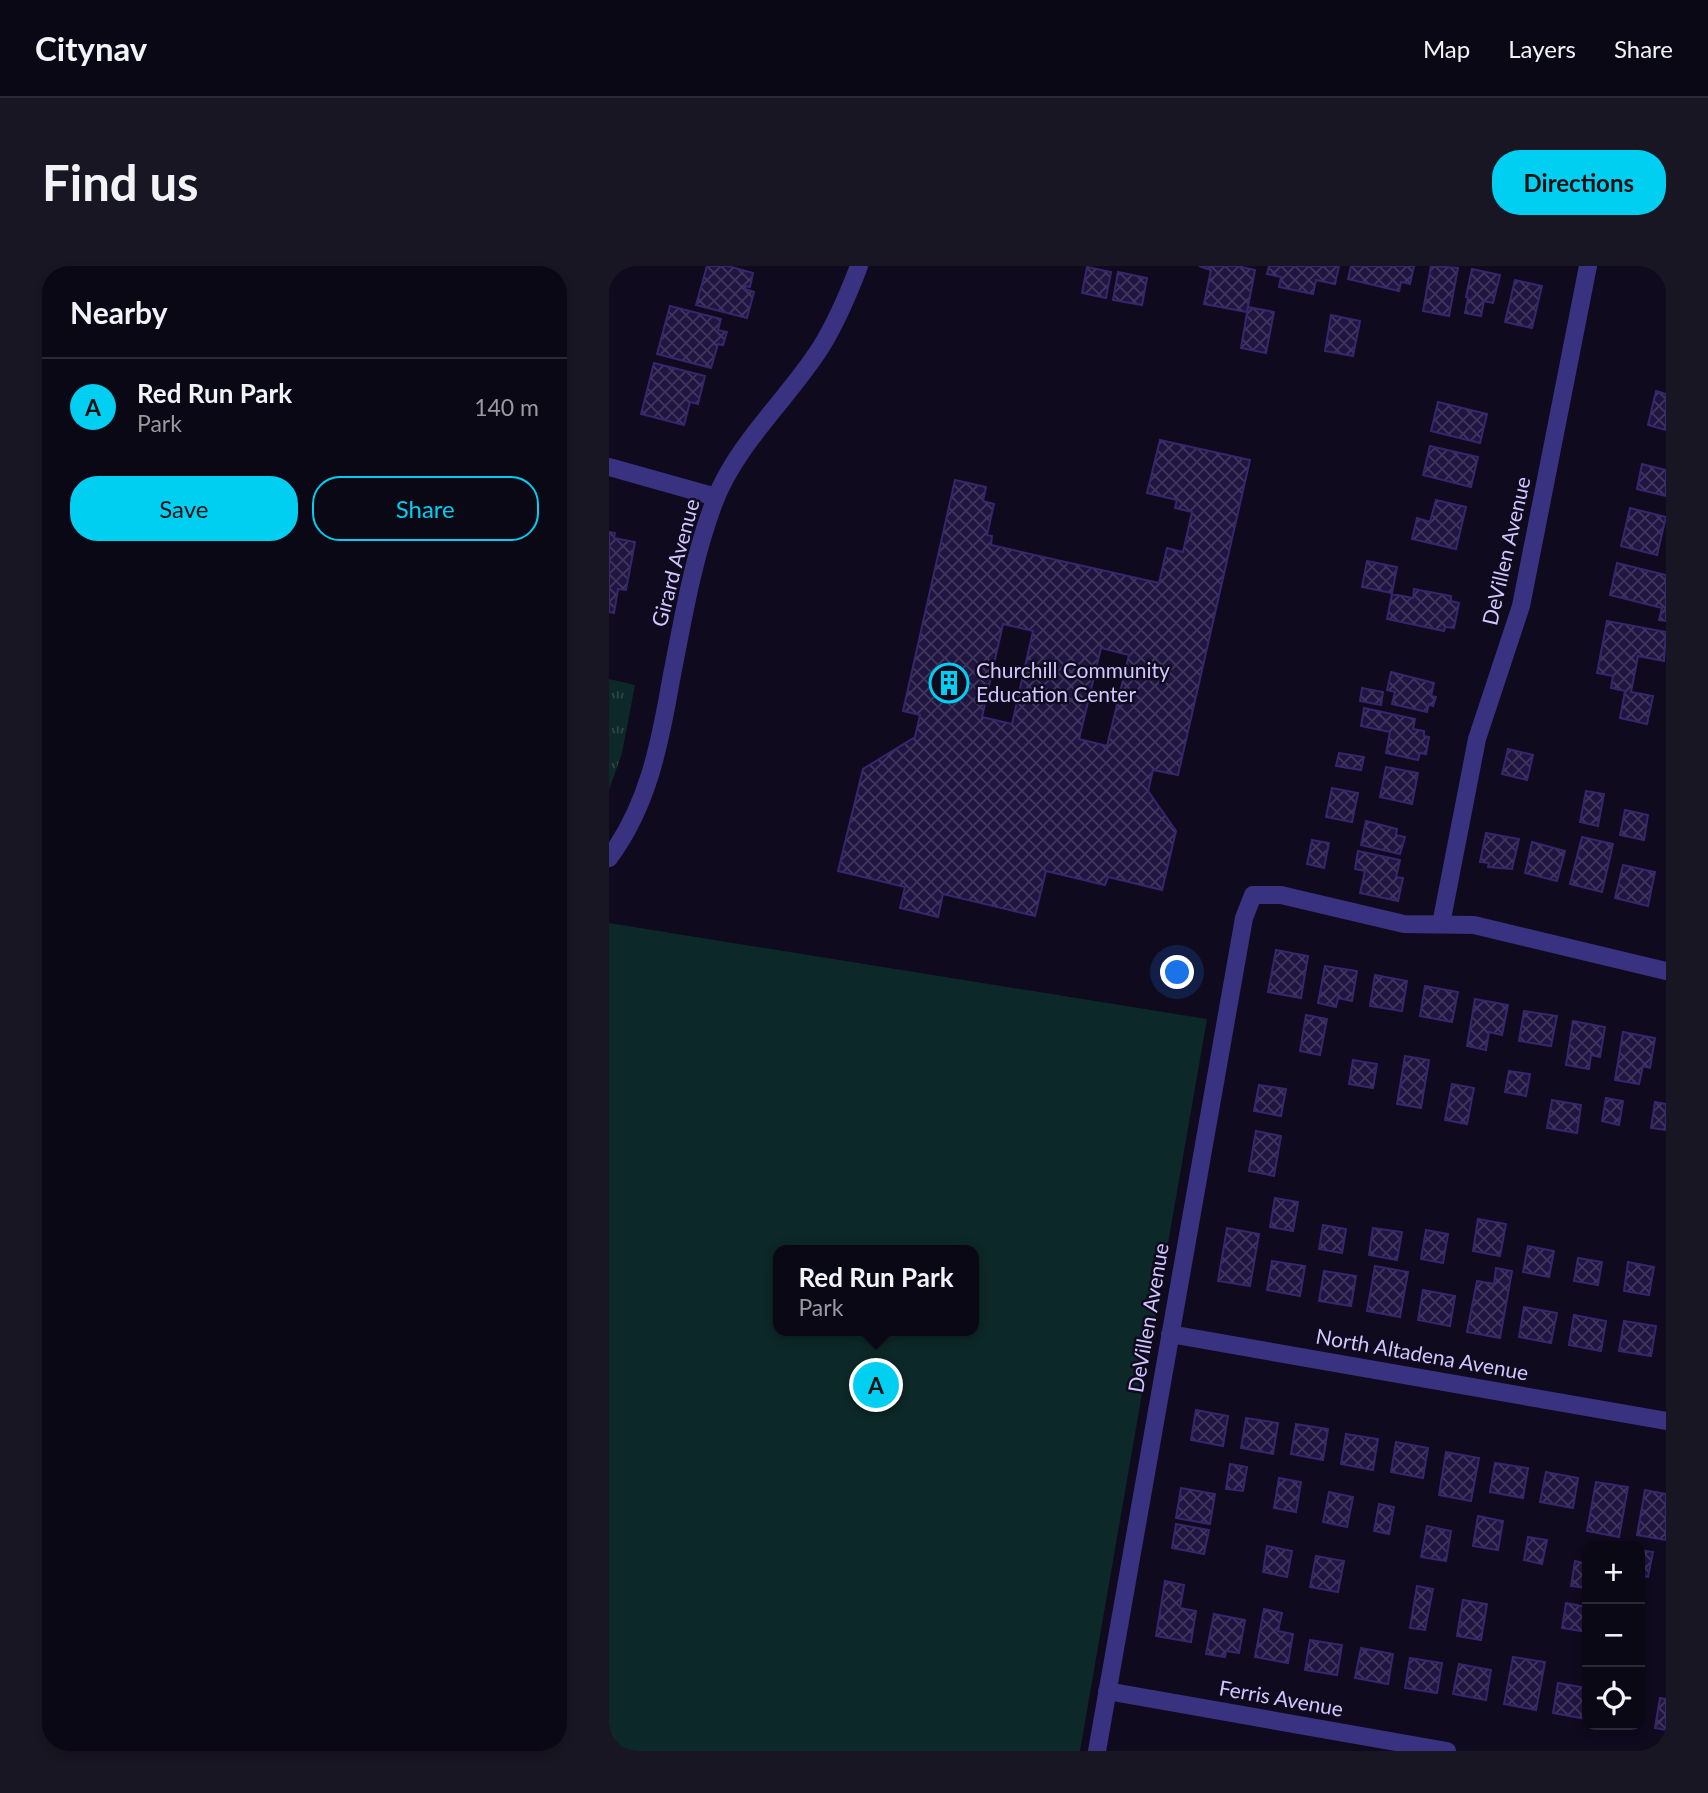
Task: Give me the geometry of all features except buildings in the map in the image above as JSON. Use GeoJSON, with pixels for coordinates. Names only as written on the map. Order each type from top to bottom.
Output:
{"type":"FeatureCollection","features":[{"type":"Feature","properties":{"kind":"street","name":"Girard Avenue"},"geometry":{"type":"LineString","coordinates":[[609,858],[623,840],[653,769],[686,603],[702,536],[716,497],[744,449],[820,349],[844,306],[859,266]]}},
{"type":"Feature","properties":{"kind":"street","name":"DeVillen Avenue"},"geometry":{"type":"LineString","coordinates":[[1097,1751],[1244,918],[1253,895],[1282,895],[1404,924],[1441,924],[1477,739],[1521,606],[1588,266]]}},
{"type":"Feature","properties":{"kind":"street"},"geometry":{"type":"LineString","coordinates":[[609,467],[716,497]]}},
{"type":"Feature","properties":{"kind":"street"},"geometry":{"type":"LineString","coordinates":[[1441,924],[1474,925],[1666,971]]}},
{"type":"Feature","properties":{"kind":"street","name":"North Altadena Avenue"},"geometry":{"type":"LineString","coordinates":[[1170,1334],[1666,1421]]}},
{"type":"Feature","properties":{"kind":"street","name":"Ferris Avenue"},"geometry":{"type":"LineString","coordinates":[[1107,1691],[1447,1751]]}},
{"type":"Feature","properties":{"kind":"green space"},"geometry":{"type":"Polygon","coordinates":[[[609,679],[635,685],[622,753],[609,790],[609,679]]]}},
{"type":"Feature","properties":{"kind":"green space"},"geometry":{"type":"Polygon","coordinates":[[[609,923],[1207,1019],[1080,1751],[609,1751],[609,923]]]}},
{"type":"Feature","properties":{"kind":"place","name":"Churchill Community Education Center"},"geometry":{"type":"Point","coordinates":[949,683]}},
{"type":"Feature","properties":{"kind":"place","name":"Red Run Park"},"geometry":{"type":"Point","coordinates":[876,1385]}}]}
